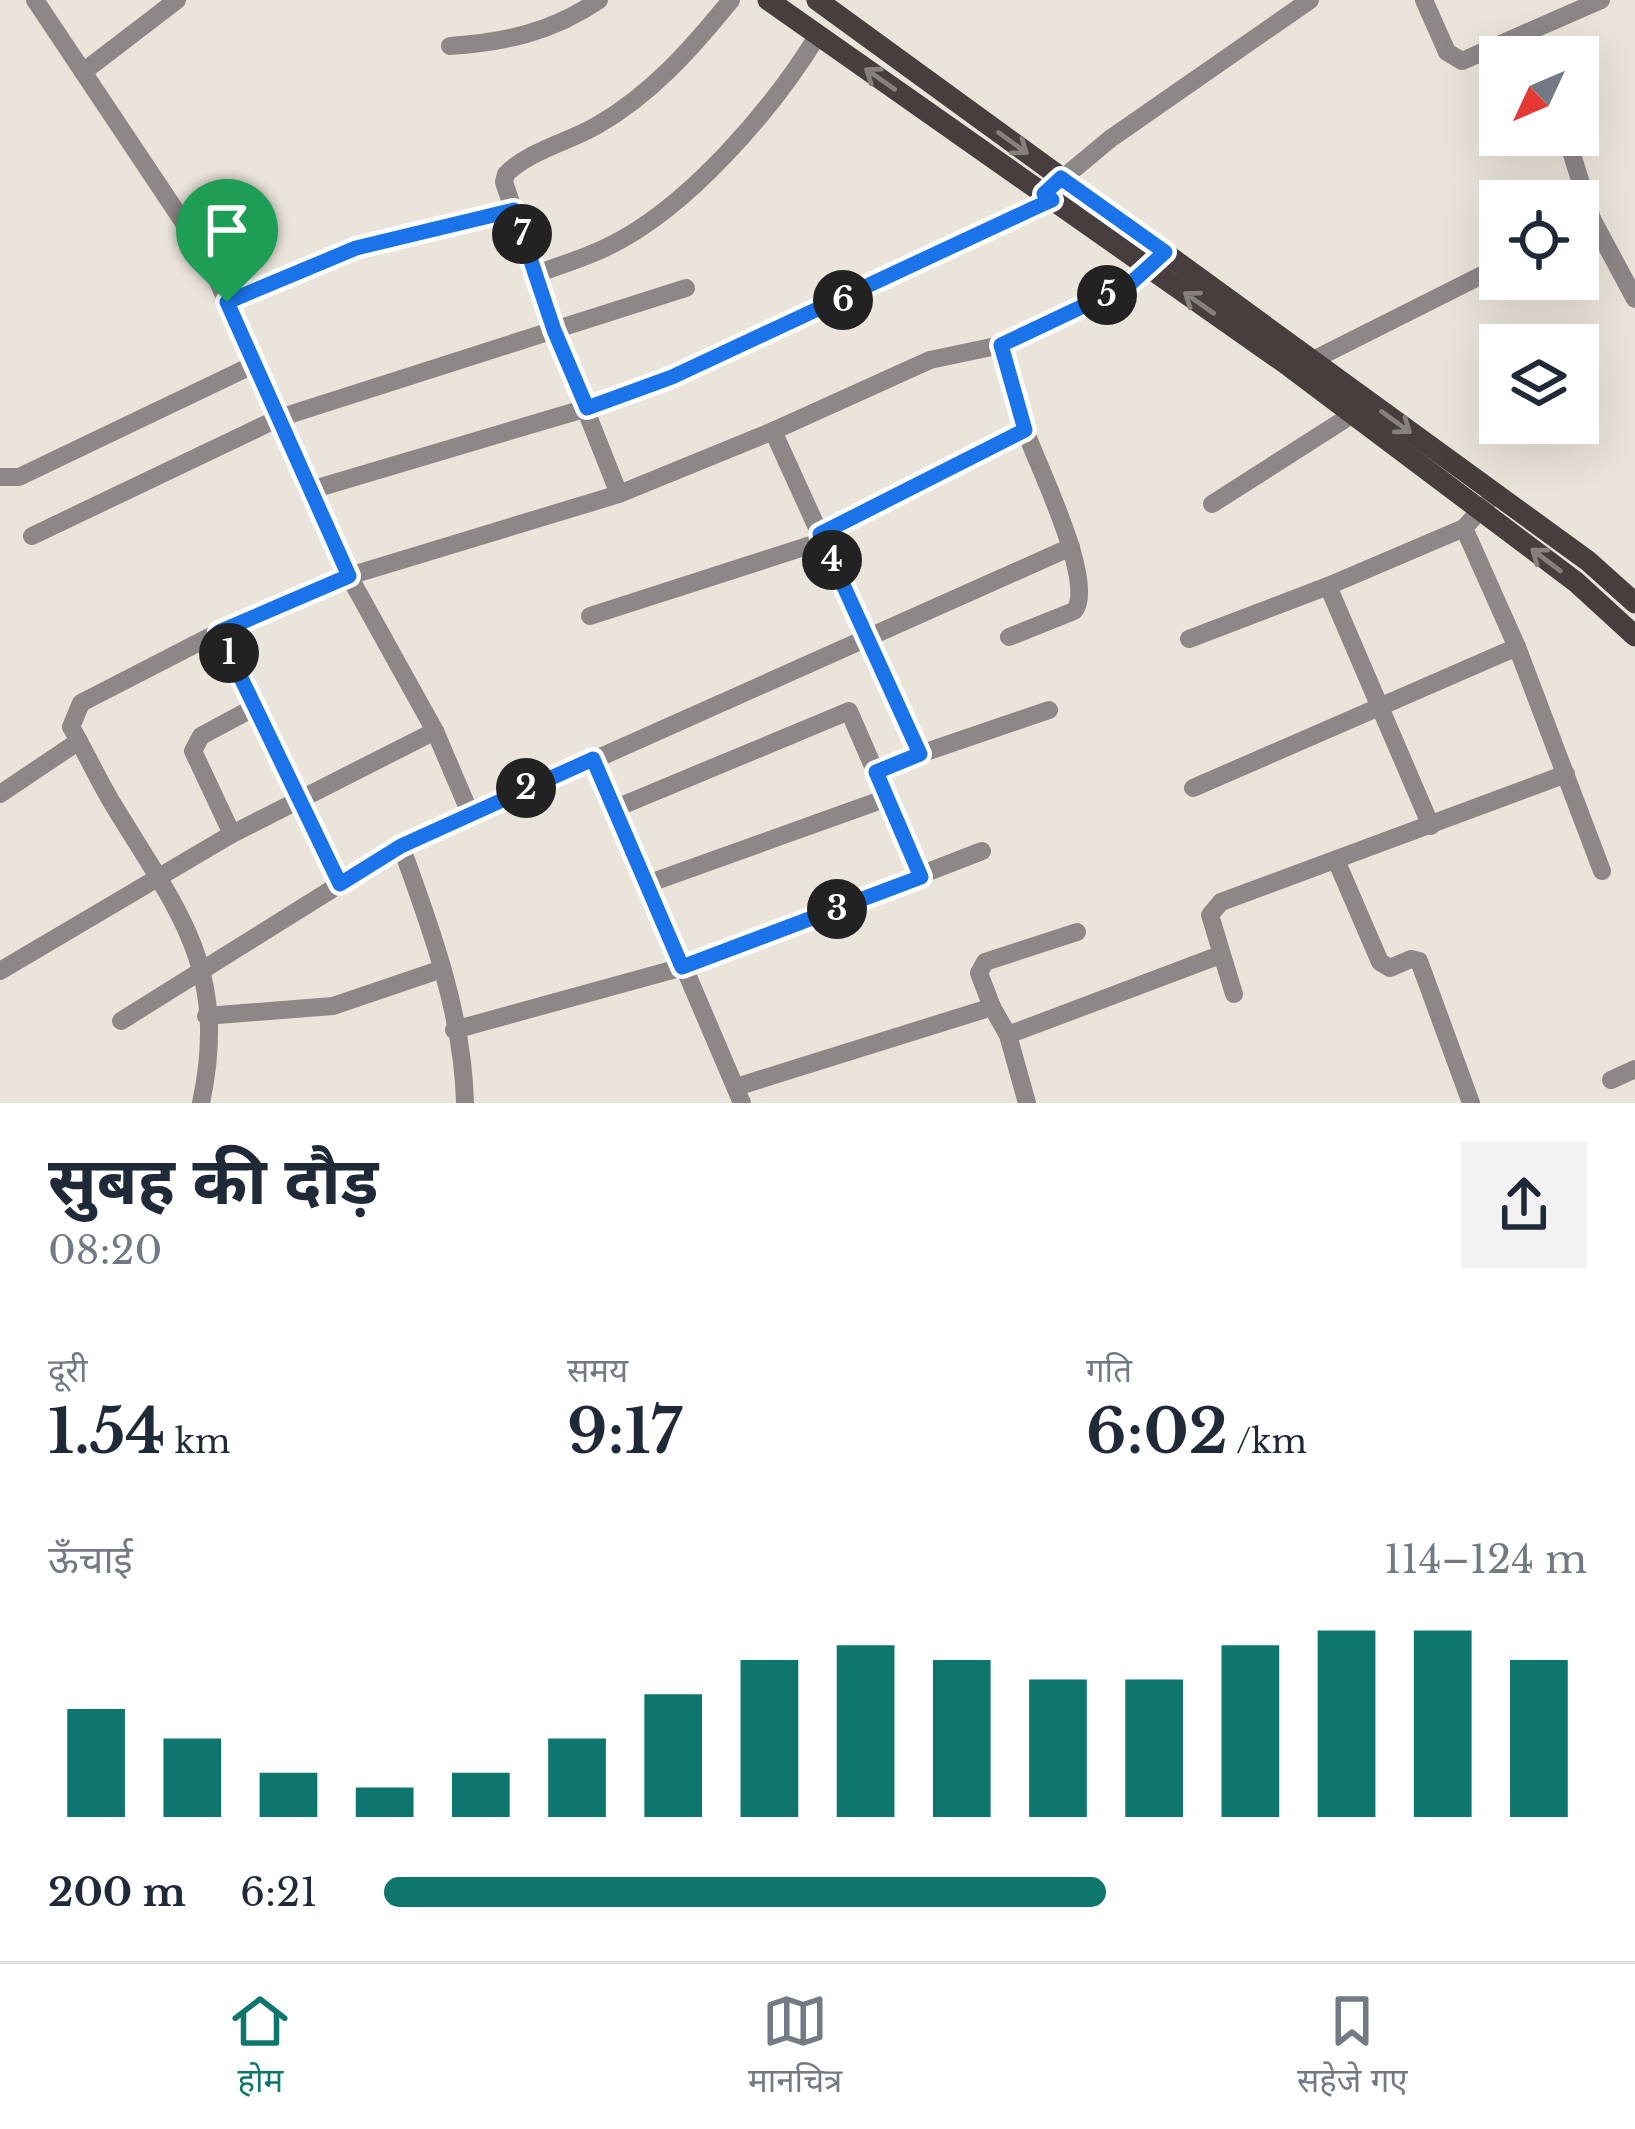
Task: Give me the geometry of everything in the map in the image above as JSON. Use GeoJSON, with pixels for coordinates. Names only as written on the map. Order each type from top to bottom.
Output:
{"type":"FeatureCollection","features":[{"type":"Feature","properties":{"kind":"main road"},"geometry":{"type":"LineString","coordinates":[[768,0],[1312,360],[1488,502],[1635,636]]}},
{"type":"Feature","properties":{"kind":"main road"},"geometry":{"type":"LineString","coordinates":[[832,4],[1052,190]]}},
{"type":"Feature","properties":{"kind":"main road"},"geometry":{"type":"LineString","coordinates":[[1157,261],[1353,414],[1588,561],[1635,603]]}},
{"type":"Feature","properties":{"kind":"street"},"geometry":{"type":"LineString","coordinates":[[35,0],[208,259],[349,576],[435,730],[470,813]]}},
{"type":"Feature","properties":{"kind":"street"},"geometry":{"type":"LineString","coordinates":[[83,72],[177,0]]}},
{"type":"Feature","properties":{"kind":"street"},"geometry":{"type":"LineString","coordinates":[[449,46],[494,43],[536,33],[599,0]]}},
{"type":"Feature","properties":{"kind":"street"},"geometry":{"type":"LineString","coordinates":[[619,494],[554,330],[504,182],[511,168],[598,125],[644,93],[686,55],[731,0]]}},
{"type":"Feature","properties":{"kind":"street"},"geometry":{"type":"LineString","coordinates":[[310,490],[587,408],[692,368],[1052,190],[1110,139],[1281,9],[1310,0]]}},
{"type":"Feature","properties":{"kind":"street"},"geometry":{"type":"LineString","coordinates":[[1424,0],[1447,52],[1462,61],[1479,54]]}},
{"type":"Feature","properties":{"kind":"street"},"geometry":{"type":"LineString","coordinates":[[1522,36],[1601,0]]}},
{"type":"Feature","properties":{"kind":"street"},"geometry":{"type":"LineString","coordinates":[[537,274],[609,247],[674,206],[786,87],[818,35]]}},
{"type":"Feature","properties":{"kind":"street"},"geometry":{"type":"LineString","coordinates":[[227,302],[356,248],[514,210]]}},
{"type":"Feature","properties":{"kind":"street"},"geometry":{"type":"LineString","coordinates":[[1599,244],[1635,299]]}},
{"type":"Feature","properties":{"kind":"street"},"geometry":{"type":"LineString","coordinates":[[201,1103],[206,1079],[202,967],[188,926],[71,727],[81,703],[219,632],[349,576],[619,494],[930,359],[1001,345],[1130,284],[1157,261]]}},
{"type":"Feature","properties":{"kind":"street"},"geometry":{"type":"LineString","coordinates":[[1312,360],[1479,276]]}},
{"type":"Feature","properties":{"kind":"street"},"geometry":{"type":"LineString","coordinates":[[32,536],[279,418],[686,288]]}},
{"type":"Feature","properties":{"kind":"street"},"geometry":{"type":"LineString","coordinates":[[1001,345],[1025,430],[1071,547],[1081,598],[1079,607],[1009,637]]}},
{"type":"Feature","properties":{"kind":"street"},"geometry":{"type":"LineString","coordinates":[[0,477],[19,478],[255,364]]}},
{"type":"Feature","properties":{"kind":"street"},"geometry":{"type":"LineString","coordinates":[[1212,504],[1353,414]]}},
{"type":"Feature","properties":{"kind":"street"},"geometry":{"type":"LineString","coordinates":[[590,616],[822,537],[1025,430]]}},
{"type":"Feature","properties":{"kind":"street"},"geometry":{"type":"LineString","coordinates":[[773,431],[920,754]]}},
{"type":"Feature","properties":{"kind":"street"},"geometry":{"type":"LineString","coordinates":[[1189,639],[1464,528],[1488,502]]}},
{"type":"Feature","properties":{"kind":"street"},"geometry":{"type":"LineString","coordinates":[[1464,528],[1517,647],[1602,871]]}},
{"type":"Feature","properties":{"kind":"street"},"geometry":{"type":"LineString","coordinates":[[121,1021],[401,846],[1071,547]]}},
{"type":"Feature","properties":{"kind":"street"},"geometry":{"type":"LineString","coordinates":[[1328,586],[1431,826]]}},
{"type":"Feature","properties":{"kind":"street"},"geometry":{"type":"LineString","coordinates":[[219,632],[340,884]]}},
{"type":"Feature","properties":{"kind":"street"},"geometry":{"type":"LineString","coordinates":[[1193,788],[1517,647]]}},
{"type":"Feature","properties":{"kind":"street"},"geometry":{"type":"LineString","coordinates":[[232,834],[194,751],[201,736],[255,707]]}},
{"type":"Feature","properties":{"kind":"street"},"geometry":{"type":"LineString","coordinates":[[616,808],[849,710],[921,877]]}},
{"type":"Feature","properties":{"kind":"street"},"geometry":{"type":"LineString","coordinates":[[876,772],[1049,710]]}},
{"type":"Feature","properties":{"kind":"street"},"geometry":{"type":"LineString","coordinates":[[0,971],[232,834],[435,730]]}},
{"type":"Feature","properties":{"kind":"street"},"geometry":{"type":"LineString","coordinates":[[0,794],[79,741]]}},
{"type":"Feature","properties":{"kind":"street"},"geometry":{"type":"LineString","coordinates":[[593,759],[739,1095],[992,1007]]}},
{"type":"Feature","properties":{"kind":"street"},"geometry":{"type":"LineString","coordinates":[[1234,994],[1210,915],[1214,907],[1565,774]]}},
{"type":"Feature","properties":{"kind":"street"},"geometry":{"type":"LineString","coordinates":[[646,884],[887,798]]}},
{"type":"Feature","properties":{"kind":"street"},"geometry":{"type":"LineString","coordinates":[[401,846],[442,969],[466,1103]]}},
{"type":"Feature","properties":{"kind":"street"},"geometry":{"type":"LineString","coordinates":[[454,1030],[682,967],[982,851]]}},
{"type":"Feature","properties":{"kind":"street"},"geometry":{"type":"LineString","coordinates":[[1336,860],[1381,962],[1390,968],[1411,959],[1419,961],[1471,1103]]}},
{"type":"Feature","properties":{"kind":"street"},"geometry":{"type":"LineString","coordinates":[[1027,1103],[1008,1035],[979,973],[986,962],[1077,932]]}},
{"type":"Feature","properties":{"kind":"street"},"geometry":{"type":"LineString","coordinates":[[1008,1035],[1220,955]]}},
{"type":"Feature","properties":{"kind":"street"},"geometry":{"type":"LineString","coordinates":[[206,1016],[333,1006],[442,969]]}},
{"type":"Feature","properties":{"kind":"street"},"geometry":{"type":"LineString","coordinates":[[1611,1080],[1635,1069]]}},
{"type":"Feature","properties":{"kind":"route"},"geometry":{"type":"LineString","coordinates":[[1061,178],[1165,252],[1130,284],[1001,345],[1025,430],[820,534],[920,754],[876,772],[921,877],[682,967],[593,759],[401,846],[340,884],[219,632],[349,576],[227,302],[356,248],[514,210],[554,330],[587,408],[672,377],[1052,200],[1044,194],[1061,178]]}}]}
